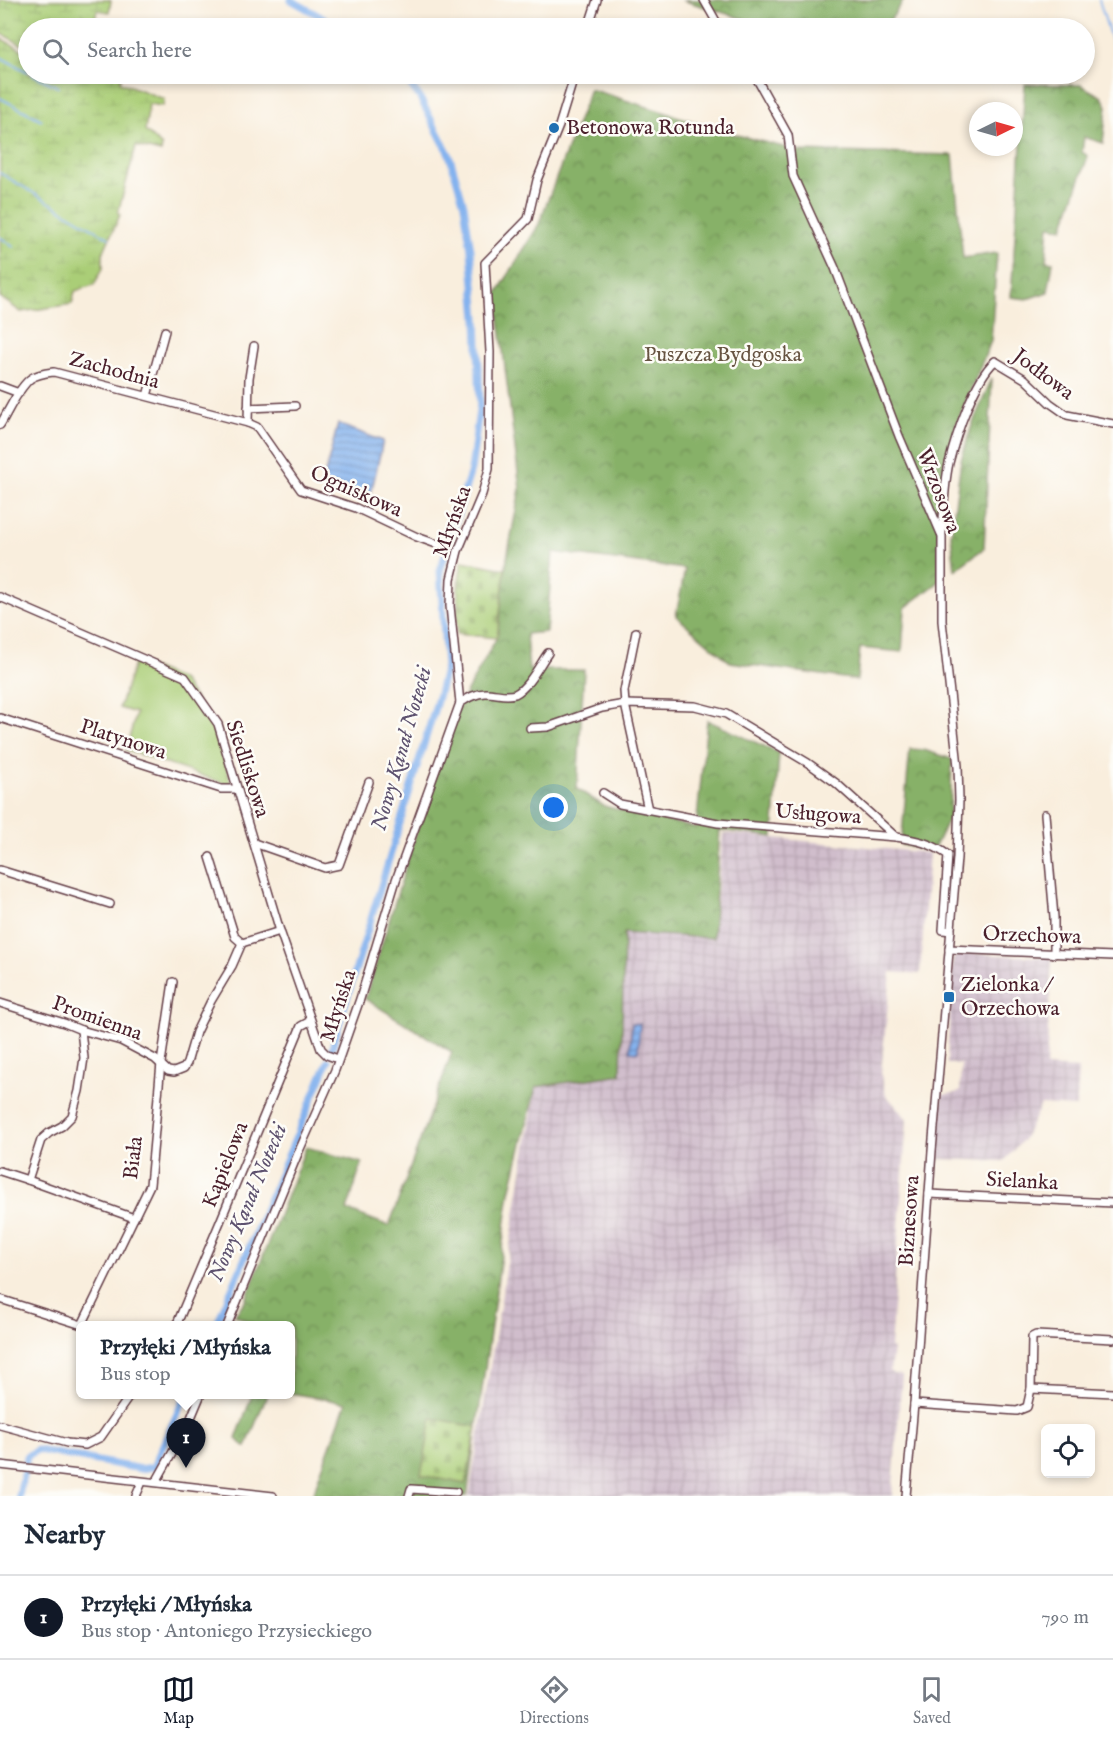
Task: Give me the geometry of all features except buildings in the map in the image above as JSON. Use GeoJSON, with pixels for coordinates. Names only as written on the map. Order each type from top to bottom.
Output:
{"type":"FeatureCollection","features":[{"type":"Feature","properties":{"kind":"street"},"geometry":{"type":"LineString","coordinates":[[591,18],[597,0]]}},
{"type":"Feature","properties":{"kind":"street"},"geometry":{"type":"LineString","coordinates":[[704,0],[714,18]]}},
{"type":"Feature","properties":{"kind":"street","name":"Młyńska"},"geometry":{"type":"LineString","coordinates":[[229,1321],[338,1059],[360,999],[396,879],[460,703],[450,606],[451,579],[458,551],[482,495],[489,469],[490,352],[485,263],[528,219],[537,180],[560,126],[572,84]]}},
{"type":"Feature","properties":{"kind":"street","name":"Wrzosowa"},"geometry":{"type":"LineString","coordinates":[[760,84],[788,135],[793,176],[835,268],[899,436],[942,536],[942,621],[958,766],[959,800],[957,858],[949,949]]}},
{"type":"Feature","properties":{"kind":"street"},"geometry":{"type":"LineString","coordinates":[[147,396],[165,332]]}},
{"type":"Feature","properties":{"kind":"street"},"geometry":{"type":"LineString","coordinates":[[246,423],[254,346]]}},
{"type":"Feature","properties":{"kind":"street","name":"Jodłowa"},"geometry":{"type":"LineString","coordinates":[[942,536],[949,464],[974,394],[987,368],[995,361],[1025,379],[1050,403],[1067,415],[1113,424]]}},
{"type":"Feature","properties":{"kind":"street","name":"Zachodnia"},"geometry":{"type":"LineString","coordinates":[[0,425],[30,379],[54,372],[246,423]]}},
{"type":"Feature","properties":{"kind":"street"},"geometry":{"type":"LineString","coordinates":[[0,386],[19,393]]}},
{"type":"Feature","properties":{"kind":"street"},"geometry":{"type":"LineString","coordinates":[[249,408],[295,406]]}},
{"type":"Feature","properties":{"kind":"street","name":"Ogniskowa"},"geometry":{"type":"LineString","coordinates":[[246,423],[257,426],[301,490],[356,508],[442,546]]}},
{"type":"Feature","properties":{"kind":"street","name":"Siedliskowa"},"geometry":{"type":"LineString","coordinates":[[0,597],[185,677],[218,724],[280,931],[310,1021],[321,1049],[327,1055],[338,1059]]}},
{"type":"Feature","properties":{"kind":"street"},"geometry":{"type":"LineString","coordinates":[[636,632],[624,691],[648,810]]}},
{"type":"Feature","properties":{"kind":"street"},"geometry":{"type":"LineString","coordinates":[[460,703],[472,695],[515,694],[525,685],[548,652]]}},
{"type":"Feature","properties":{"kind":"street"},"geometry":{"type":"LineString","coordinates":[[530,728],[548,727],[602,708],[625,704],[695,706],[726,714],[808,763],[836,783],[896,837]]}},
{"type":"Feature","properties":{"kind":"street","name":"Platynowa"},"geometry":{"type":"LineString","coordinates":[[0,718],[220,789],[237,789]]}},
{"type":"Feature","properties":{"kind":"street"},"geometry":{"type":"LineString","coordinates":[[254,843],[325,868],[339,865],[369,782]]}},
{"type":"Feature","properties":{"kind":"street","name":"Usługowa"},"geometry":{"type":"LineString","coordinates":[[603,793],[620,804],[718,822],[896,837],[933,845],[948,855],[943,930],[951,932]]}},
{"type":"Feature","properties":{"kind":"street"},"geometry":{"type":"LineString","coordinates":[[1045,814],[1054,917],[1054,954]]}},
{"type":"Feature","properties":{"kind":"street"},"geometry":{"type":"LineString","coordinates":[[210,856],[235,937],[242,943],[280,931]]}},
{"type":"Feature","properties":{"kind":"street"},"geometry":{"type":"LineString","coordinates":[[0,870],[110,904]]}},
{"type":"Feature","properties":{"kind":"street","name":"Promienna"},"geometry":{"type":"LineString","coordinates":[[0,1003],[121,1041],[161,1064],[168,1071],[179,1071],[187,1063],[196,1032],[242,943]]}},
{"type":"Feature","properties":{"kind":"street","name":"Orzechowa"},"geometry":{"type":"LineString","coordinates":[[949,949],[1113,956]]}},
{"type":"Feature","properties":{"kind":"street","name":"Biznesowa"},"geometry":{"type":"LineString","coordinates":[[906,1496],[949,949]]}},
{"type":"Feature","properties":{"kind":"street","name":"Biała"},"geometry":{"type":"LineString","coordinates":[[84,1321],[150,1185],[161,1064],[173,982]]}},
{"type":"Feature","properties":{"kind":"street","name":"Kąpielowa"},"geometry":{"type":"LineString","coordinates":[[178,1321],[301,1026],[310,1021]]}},
{"type":"Feature","properties":{"kind":"street"},"geometry":{"type":"LineString","coordinates":[[28,1180],[41,1140],[72,1116],[84,1058],[81,1030]]}},
{"type":"Feature","properties":{"kind":"street"},"geometry":{"type":"LineString","coordinates":[[0,1172],[134,1218]]}},
{"type":"Feature","properties":{"kind":"street","name":"Sielanka"},"geometry":{"type":"LineString","coordinates":[[929,1194],[1113,1203]]}},
{"type":"Feature","properties":{"kind":"street"},"geometry":{"type":"LineString","coordinates":[[0,1299],[76,1323]]}},
{"type":"Feature","properties":{"kind":"street"},"geometry":{"type":"LineString","coordinates":[[914,1404],[1017,1411],[1027,1407],[1031,1389],[1032,1337],[1036,1335],[1113,1339]]}},
{"type":"Feature","properties":{"kind":"street"},"geometry":{"type":"LineString","coordinates":[[1031,1389],[1113,1393]]}},
{"type":"Feature","properties":{"kind":"street"},"geometry":{"type":"LineString","coordinates":[[0,1425],[67,1443],[85,1445],[101,1437],[128,1399]]}},
{"type":"Feature","properties":{"kind":"street"},"geometry":{"type":"LineString","coordinates":[[156,1482],[188,1425],[199,1399]]}},
{"type":"Feature","properties":{"kind":"street"},"geometry":{"type":"LineString","coordinates":[[0,1465],[273,1496]]}},
{"type":"Feature","properties":{"kind":"street"},"geometry":{"type":"LineString","coordinates":[[136,1496],[142,1482]]}},
{"type":"Feature","properties":{"kind":"street"},"geometry":{"type":"LineString","coordinates":[[409,1496],[411,1489],[456,1492]]}},
{"type":"Feature","properties":{"kind":"shaded area"},"geometry":{"type":"Polygon","coordinates":[[[723,833],[929,853],[920,974],[891,972],[881,1073],[886,1095],[907,1119],[890,1348],[893,1349],[890,1371],[893,1374],[902,1375],[892,1496],[469,1496],[536,1086],[621,1074],[624,933],[713,938],[723,833]]]}},
{"type":"Feature","properties":{"kind":"shaded area"},"geometry":{"type":"Polygon","coordinates":[[[960,953],[1052,958],[1046,1067],[1078,1069],[1076,1107],[1041,1105],[1023,1140],[1004,1161],[937,1159],[942,1095],[960,1092],[961,1064],[947,1064],[953,959],[960,953]]]}},
{"type":"Feature","properties":{"kind":"green space"},"geometry":{"type":"Polygon","coordinates":[[[0,0],[111,1],[109,12],[97,10],[95,18],[18,18],[18,43],[0,33],[0,0]]]}},
{"type":"Feature","properties":{"kind":"green space"},"geometry":{"type":"Polygon","coordinates":[[[682,0],[904,0],[892,18],[740,18],[682,0]]]}},
{"type":"Feature","properties":{"kind":"green space"},"geometry":{"type":"Polygon","coordinates":[[[0,38],[18,48],[18,84],[125,84],[164,99],[163,106],[149,104],[145,131],[162,146],[161,152],[136,146],[118,213],[120,215],[103,253],[103,268],[94,285],[75,291],[72,304],[21,312],[0,297],[0,38]]]}},
{"type":"Feature","properties":{"kind":"green space"},"geometry":{"type":"Polygon","coordinates":[[[1025,84],[1081,85],[1102,97],[1107,106],[1103,143],[1084,137],[1082,152],[1088,156],[1063,228],[1049,226],[1046,261],[1053,262],[1048,292],[1027,299],[1011,297],[1020,156],[1023,156],[1025,84]]]}},
{"type":"Feature","properties":{"kind":"green space","name":"Puszcza Bydgoska"},"geometry":{"type":"Polygon","coordinates":[[[590,89],[737,135],[799,151],[953,155],[963,258],[997,253],[991,341],[957,423],[943,471],[938,518],[939,582],[905,608],[902,652],[860,648],[857,680],[730,662],[676,616],[685,569],[553,552],[546,632],[526,634],[529,670],[584,670],[577,789],[604,806],[696,828],[707,720],[779,753],[773,837],[720,830],[713,938],[624,933],[621,1074],[536,1087],[510,1192],[467,1496],[313,1496],[346,1403],[295,1394],[295,1321],[248,1321],[235,1315],[246,1299],[306,1147],[362,1163],[347,1210],[389,1226],[452,1052],[365,999],[451,720],[497,637],[505,569],[520,489],[496,295],[538,226],[590,89]]]}},
{"type":"Feature","properties":{"kind":"green space"},"geometry":{"type":"Polygon","coordinates":[[[992,378],[984,548],[955,570],[951,535],[961,460],[972,425],[992,378]]]}},
{"type":"Feature","properties":{"kind":"green space"},"geometry":{"type":"Polygon","coordinates":[[[462,561],[505,569],[497,638],[457,634],[458,587],[462,561]]]}},
{"type":"Feature","properties":{"kind":"green space"},"geometry":{"type":"Polygon","coordinates":[[[135,661],[182,680],[213,725],[231,783],[229,785],[126,750],[136,713],[119,708],[135,661]]]}},
{"type":"Feature","properties":{"kind":"green space"},"geometry":{"type":"Polygon","coordinates":[[[910,749],[924,750],[952,759],[950,815],[933,851],[901,845],[910,749]]]}},
{"type":"Feature","properties":{"kind":"green space"},"geometry":{"type":"Polygon","coordinates":[[[251,1399],[265,1399],[246,1447],[236,1439],[251,1399]]]}},
{"type":"Feature","properties":{"kind":"green space"},"geometry":{"type":"Polygon","coordinates":[[[432,1418],[477,1427],[465,1484],[421,1475],[432,1418]]]}},
{"type":"Feature","properties":{"kind":"water"},"geometry":{"type":"Polygon","coordinates":[[[338,424],[383,441],[370,498],[322,485],[338,424]]]}},
{"type":"Feature","properties":{"kind":"water"},"geometry":{"type":"Polygon","coordinates":[[[632,1023],[640,1024],[638,1052],[630,1051],[632,1023]]]}},
{"type":"Feature","properties":{"kind":"waterway","name":"Nowy Kanał Notecki"},"geometry":{"type":"LineString","coordinates":[[291,0],[323,18]]}},
{"type":"Feature","properties":{"kind":"waterway"},"geometry":{"type":"LineString","coordinates":[[1099,0],[1113,46]]}},
{"type":"Feature","properties":{"kind":"waterway"},"geometry":{"type":"LineString","coordinates":[[0,57],[18,67]]}},
{"type":"Feature","properties":{"kind":"waterway"},"geometry":{"type":"LineString","coordinates":[[52,84],[58,87]]}},
{"type":"Feature","properties":{"kind":"waterway","name":"Nowy Kanał Notecki"},"geometry":{"type":"LineString","coordinates":[[331,1051],[446,666],[440,571],[471,470],[480,403],[477,318],[471,250],[464,205],[449,154],[419,96],[410,84]]}},
{"type":"Feature","properties":{"kind":"waterway"},"geometry":{"type":"LineString","coordinates":[[0,98],[42,120]]}},
{"type":"Feature","properties":{"kind":"waterway"},"geometry":{"type":"LineString","coordinates":[[0,173],[109,238]]}},
{"type":"Feature","properties":{"kind":"waterway"},"geometry":{"type":"LineString","coordinates":[[0,237],[14,247]]}},
{"type":"Feature","properties":{"kind":"waterway","name":"Nowy Kanał Notecki"},"geometry":{"type":"LineString","coordinates":[[218,1321],[328,1061]]}},
{"type":"Feature","properties":{"kind":"waterway","name":"Nowy Kanał Notecki"},"geometry":{"type":"LineString","coordinates":[[26,1462],[27,1456],[37,1450],[141,1469],[153,1467],[184,1399]]}},
{"type":"Feature","properties":{"kind":"waterway","name":"Nowy Kanał Notecki"},"geometry":{"type":"LineString","coordinates":[[19,1496],[24,1472]]}},
{"type":"Feature","properties":{"kind":"place","name":"Betonowa Rotunda"},"geometry":{"type":"Point","coordinates":[554,128]}},
{"type":"Feature","properties":{"kind":"place","name":"Zielonka / Orzechowa"},"geometry":{"type":"Point","coordinates":[949,997]}},
{"type":"Feature","properties":{"kind":"place","name":"Przyłęki / Młyńska"},"geometry":{"type":"Point","coordinates":[186,1468]}}]}
